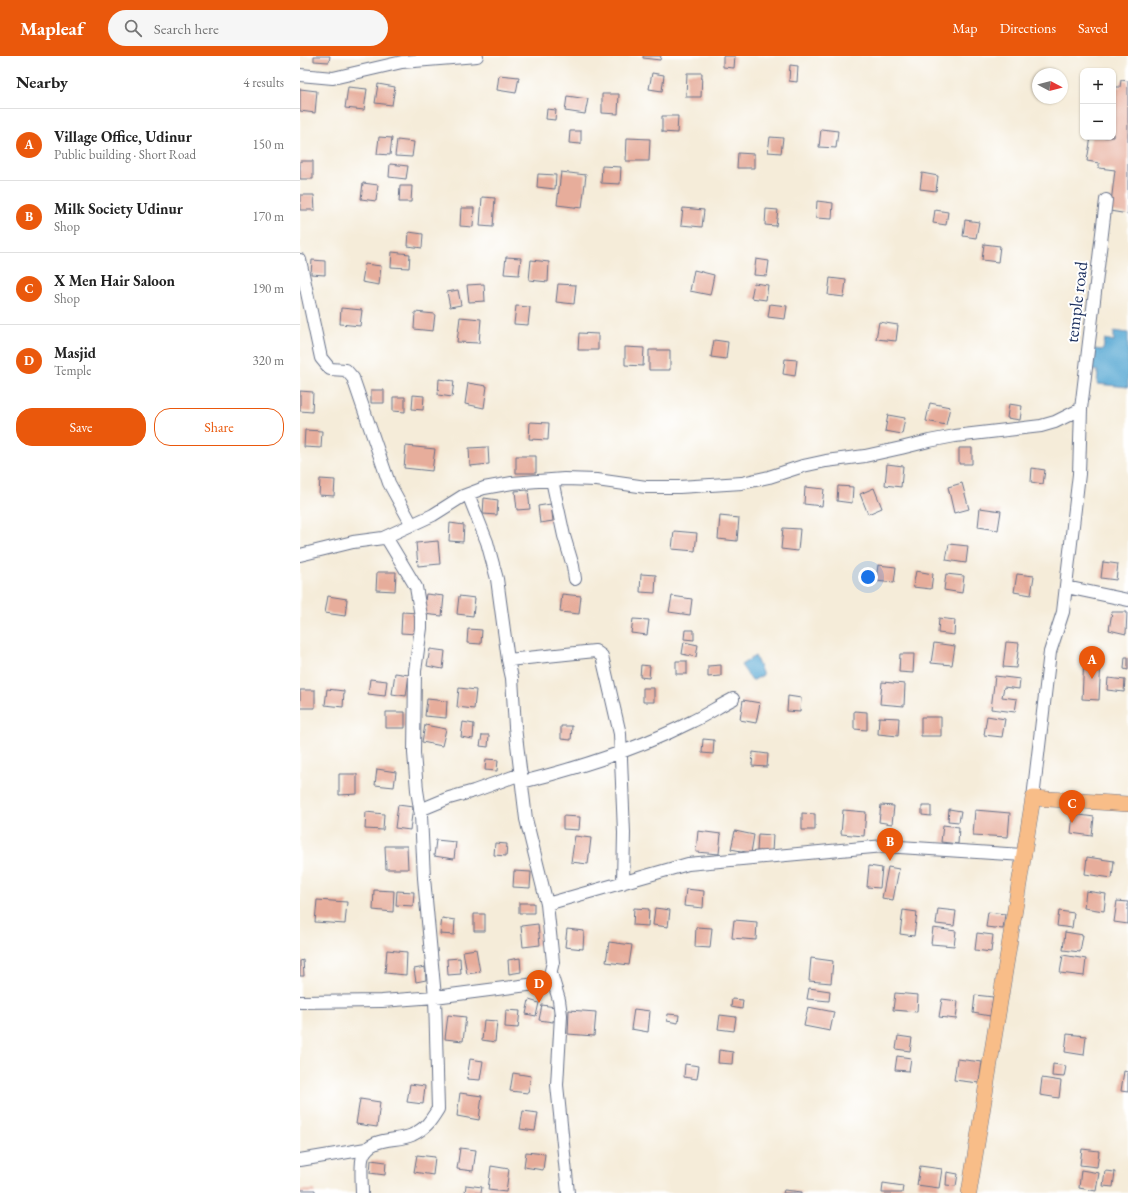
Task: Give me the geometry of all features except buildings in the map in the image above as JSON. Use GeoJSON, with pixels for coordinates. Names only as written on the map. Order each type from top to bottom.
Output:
{"type":"FeatureCollection","features":[{"type":"Feature","properties":{"kind":"main road"},"geometry":{"type":"LineString","coordinates":[[969,1193],[1033,798],[1128,804]]}},
{"type":"Feature","properties":{"kind":"street"},"geometry":{"type":"LineString","coordinates":[[300,75],[333,78],[402,62],[476,56]]}},
{"type":"Feature","properties":{"kind":"street","name":"temple road"},"geometry":{"type":"LineString","coordinates":[[1033,798],[1050,652],[1062,612],[1066,587],[1079,474],[1081,409],[1106,200]]}},
{"type":"Feature","properties":{"kind":"street"},"geometry":{"type":"LineString","coordinates":[[300,260],[321,358],[330,368],[346,370],[353,378],[389,483],[412,525]]}},
{"type":"Feature","properties":{"kind":"street"},"geometry":{"type":"LineString","coordinates":[[300,555],[326,548],[386,536],[434,516],[453,502],[484,488],[564,479],[597,480],[646,487],[679,487],[742,483],[769,477],[803,466],[826,461],[865,456],[955,436],[1041,426],[1055,422],[1081,409]]}},
{"type":"Feature","properties":{"kind":"street"},"geometry":{"type":"LineString","coordinates":[[552,480],[575,579]]}},
{"type":"Feature","properties":{"kind":"street"},"geometry":{"type":"LineString","coordinates":[[300,1002],[382,1001],[435,997],[543,983],[549,979],[551,973],[553,962],[547,904],[526,818],[515,727],[512,678],[508,660],[497,579],[487,542],[468,494]]}},
{"type":"Feature","properties":{"kind":"street"},"geometry":{"type":"LineString","coordinates":[[300,1160],[366,1149],[380,1141],[411,1135],[428,1124],[438,1109],[435,997],[414,753],[415,671],[421,628],[421,616],[416,587],[386,536]]}},
{"type":"Feature","properties":{"kind":"street"},"geometry":{"type":"LineString","coordinates":[[1066,587],[1128,600]]}},
{"type":"Feature","properties":{"kind":"street"},"geometry":{"type":"LineString","coordinates":[[508,660],[595,651],[602,656],[620,734],[624,833],[624,883]]}},
{"type":"Feature","properties":{"kind":"street"},"geometry":{"type":"LineString","coordinates":[[420,810],[449,798],[522,778],[545,776],[621,752],[692,721],[732,699]]}},
{"type":"Feature","properties":{"kind":"street"},"geometry":{"type":"LineString","coordinates":[[547,904],[688,864],[884,846],[1024,855]]}},
{"type":"Feature","properties":{"kind":"street"},"geometry":{"type":"LineString","coordinates":[[551,973],[559,1000],[561,1015],[557,1085],[568,1193]]}},
{"type":"Feature","properties":{"kind":"street"},"geometry":{"type":"LineString","coordinates":[[362,1193],[362,1157],[366,1149]]}},
{"type":"Feature","properties":{"kind":"water"},"geometry":{"type":"Polygon","coordinates":[[[1114,331],[1128,333],[1128,387],[1097,384],[1098,371],[1091,370],[1094,349],[1103,350],[1105,339],[1114,341],[1114,331]]]}},
{"type":"Feature","properties":{"kind":"water"},"geometry":{"type":"Polygon","coordinates":[[[755,656],[763,675],[752,681],[741,665],[755,656]]]}},
{"type":"Feature","properties":{"kind":"place","name":"Village Office, Udinur"},"geometry":{"type":"Point","coordinates":[1092,679]}},
{"type":"Feature","properties":{"kind":"place","name":"X Men Hair Saloon"},"geometry":{"type":"Point","coordinates":[1072,823]}},
{"type":"Feature","properties":{"kind":"place","name":"Milk Society Udinur"},"geometry":{"type":"Point","coordinates":[890,861]}},
{"type":"Feature","properties":{"kind":"place","name":"Masjid"},"geometry":{"type":"Point","coordinates":[539,1003]}}]}
